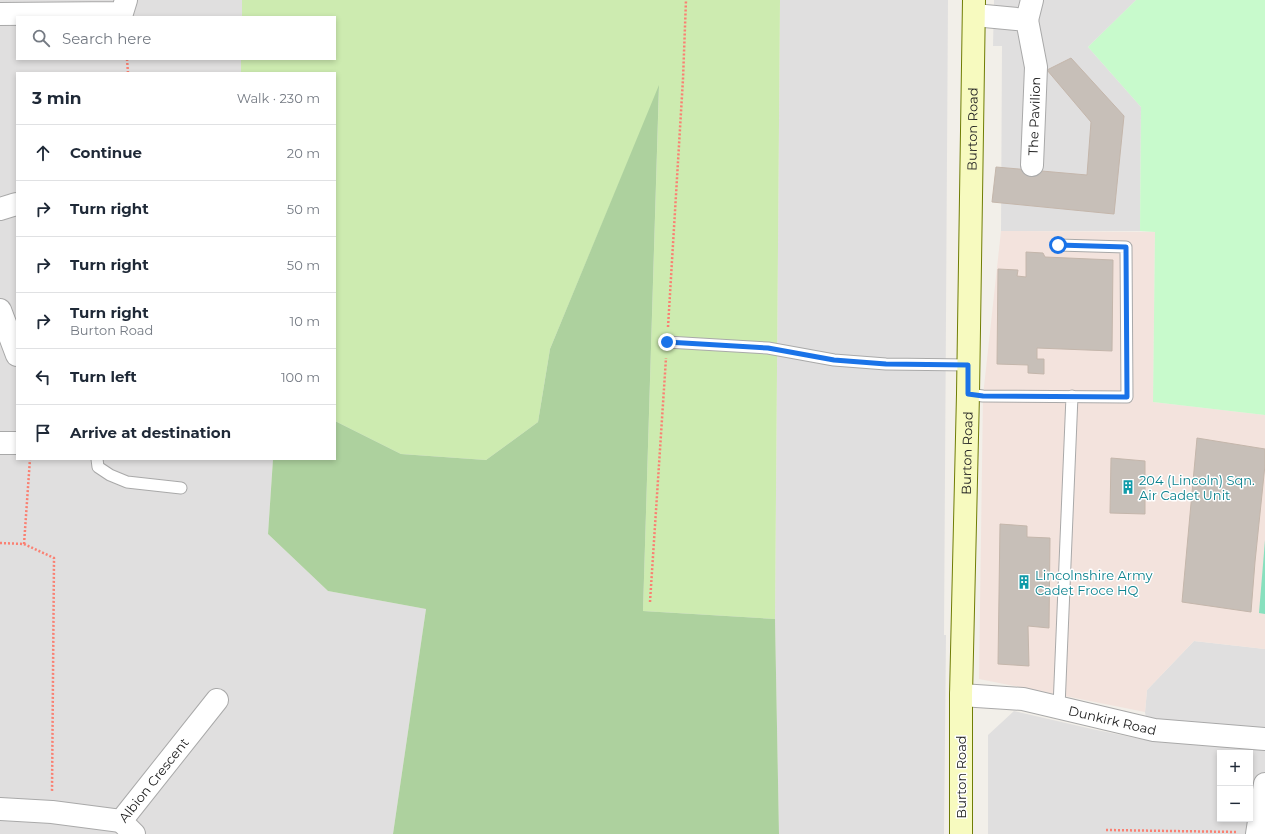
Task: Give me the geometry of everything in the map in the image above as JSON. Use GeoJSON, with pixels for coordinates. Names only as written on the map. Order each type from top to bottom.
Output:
{"type":"FeatureCollection","features":[{"type":"Feature","properties":{"kind":"main road","name":"Burton Road"},"geometry":{"type":"LineString","coordinates":[[961,834],[961,696],[968,394],[974,8]]}},
{"type":"Feature","properties":{"kind":"street"},"geometry":{"type":"LineString","coordinates":[[0,14],[122,12],[126,0]]}},
{"type":"Feature","properties":{"kind":"street"},"geometry":{"type":"LineString","coordinates":[[974,8],[1030,10]]}},
{"type":"Feature","properties":{"kind":"street","name":"The Pavilion"},"geometry":{"type":"LineString","coordinates":[[1030,10],[1036,67],[1032,165]]}},
{"type":"Feature","properties":{"kind":"street"},"geometry":{"type":"LineString","coordinates":[[0,209],[16,204]]}},
{"type":"Feature","properties":{"kind":"street"},"geometry":{"type":"LineString","coordinates":[[0,310],[16,351]]}},
{"type":"Feature","properties":{"kind":"street"},"geometry":{"type":"LineString","coordinates":[[0,443],[16,443]]}},
{"type":"Feature","properties":{"kind":"street","name":"Dunkirk Road"},"geometry":{"type":"LineString","coordinates":[[961,696],[1023,699],[1154,730],[1265,739]]}},
{"type":"Feature","properties":{"kind":"street","name":"Albion Crescent"},"geometry":{"type":"LineString","coordinates":[[0,809],[52,812],[127,828],[217,700]]}},
{"type":"Feature","properties":{"kind":"street"},"geometry":{"type":"LineString","coordinates":[[1257,833],[1265,784]]}},
{"type":"Feature","properties":{"kind":"lane"},"geometry":{"type":"LineString","coordinates":[[968,394],[983,396],[1127,397],[1126,247],[1058,245]]}},
{"type":"Feature","properties":{"kind":"lane"},"geometry":{"type":"LineString","coordinates":[[667,342],[768,348],[834,360],[886,364],[968,365]]}},
{"type":"Feature","properties":{"kind":"lane"},"geometry":{"type":"LineString","coordinates":[[1059,707],[1072,396]]}},
{"type":"Feature","properties":{"kind":"lane"},"geometry":{"type":"LineString","coordinates":[[97,460],[98,467],[110,475],[127,482],[181,488]]}},
{"type":"Feature","properties":{"kind":"path"},"geometry":{"type":"LineString","coordinates":[[650,602],[683,79],[686,0]]}},
{"type":"Feature","properties":{"kind":"path"},"geometry":{"type":"LineString","coordinates":[[127,60],[128,72]]}},
{"type":"Feature","properties":{"kind":"path"},"geometry":{"type":"LineString","coordinates":[[24,544],[30,460]]}},
{"type":"Feature","properties":{"kind":"path"},"geometry":{"type":"LineString","coordinates":[[0,543],[24,544],[54,558],[52,812]]}},
{"type":"Feature","properties":{"kind":"path"},"geometry":{"type":"LineString","coordinates":[[1106,830],[1257,833]]}},
{"type":"Feature","properties":{"kind":"shaded area"},"geometry":{"type":"Polygon","coordinates":[[[0,0],[242,0],[242,16],[16,16],[16,60],[241,60],[241,72],[16,72],[16,460],[273,460],[268,534],[328,591],[426,609],[393,834],[0,834],[0,0]]]}},
{"type":"Feature","properties":{"kind":"shaded area"},"geometry":{"type":"Polygon","coordinates":[[[780,0],[948,0],[944,834],[779,834],[775,619],[780,0]]]}},
{"type":"Feature","properties":{"kind":"shaded area"},"geometry":{"type":"Polygon","coordinates":[[[994,0],[1136,0],[1088,47],[1141,107],[1140,231],[1001,231],[1002,46],[993,46],[994,0]]]}},
{"type":"Feature","properties":{"kind":"shaded area"},"geometry":{"type":"Polygon","coordinates":[[[1001,231],[1155,232],[1153,402],[1265,415],[1265,649],[1194,641],[1147,690],[1145,712],[979,679],[983,396],[1001,231]]]}},
{"type":"Feature","properties":{"kind":"shaded area"},"geometry":{"type":"Polygon","coordinates":[[[1194,641],[1265,649],[1265,834],[988,834],[988,735],[1014,711],[1150,741],[1145,712],[1147,690],[1194,641]]]}},
{"type":"Feature","properties":{"kind":"green space"},"geometry":{"type":"Polygon","coordinates":[[[242,0],[780,0],[775,619],[643,611],[659,87],[550,349],[538,422],[486,460],[401,454],[336,422],[336,72],[241,72],[241,60],[336,60],[336,16],[242,16],[242,0]]]}},
{"type":"Feature","properties":{"kind":"green space"},"geometry":{"type":"Polygon","coordinates":[[[1136,0],[1265,0],[1265,415],[1153,402],[1155,232],[1140,231],[1141,107],[1088,47],[1136,0]]]}},
{"type":"Feature","properties":{"kind":"green space"},"geometry":{"type":"Polygon","coordinates":[[[659,85],[643,611],[775,619],[779,834],[393,834],[426,609],[328,591],[268,534],[273,460],[336,460],[336,422],[401,454],[486,460],[538,422],[550,349],[659,85]]]}},
{"type":"Feature","properties":{"kind":"green space"},"geometry":{"type":"Polygon","coordinates":[[[1265,540],[1265,614],[1259,613],[1265,540]]]}},
{"type":"Feature","properties":{"kind":"building"},"geometry":{"type":"Polygon","coordinates":[[[1071,58],[1124,116],[1114,214],[992,202],[996,167],[1087,175],[1091,122],[1047,70],[1071,58]]]}},
{"type":"Feature","properties":{"kind":"building"},"geometry":{"type":"Polygon","coordinates":[[[1026,252],[1043,253],[1045,257],[1113,260],[1112,351],[1037,348],[1037,359],[1044,359],[1044,374],[1028,373],[1028,365],[997,364],[998,269],[1018,270],[1017,276],[1026,277],[1026,252]]]}},
{"type":"Feature","properties":{"kind":"building"},"geometry":{"type":"Polygon","coordinates":[[[1197,438],[1265,449],[1265,465],[1251,612],[1182,602],[1197,438]]]}},
{"type":"Feature","properties":{"kind":"building","name":"204 (Lincoln) Sqn. Air Cadet Unit"},"geometry":{"type":"Polygon","coordinates":[[[1111,458],[1145,461],[1145,514],[1110,513],[1111,458]]]}},
{"type":"Feature","properties":{"kind":"building","name":"Lincolnshire Army Cadet Froce HQ"},"geometry":{"type":"Polygon","coordinates":[[[1000,524],[1027,526],[1027,537],[1050,538],[1049,628],[1028,626],[1029,666],[998,664],[1000,524]]]}},
{"type":"Feature","properties":{"kind":"place","name":"204 (Lincoln) Sqn. Air Cadet Unit"},"geometry":{"type":"Point","coordinates":[1128,487]}},
{"type":"Feature","properties":{"kind":"place","name":"Lincolnshire Army Cadet Froce HQ"},"geometry":{"type":"Point","coordinates":[1024,582]}},
{"type":"Feature","properties":{"kind":"route"},"geometry":{"type":"LineString","coordinates":[[667,342],[768,348],[834,360],[886,364],[968,365],[968,394],[983,396],[1127,397],[1126,247],[1058,245]]}}]}
